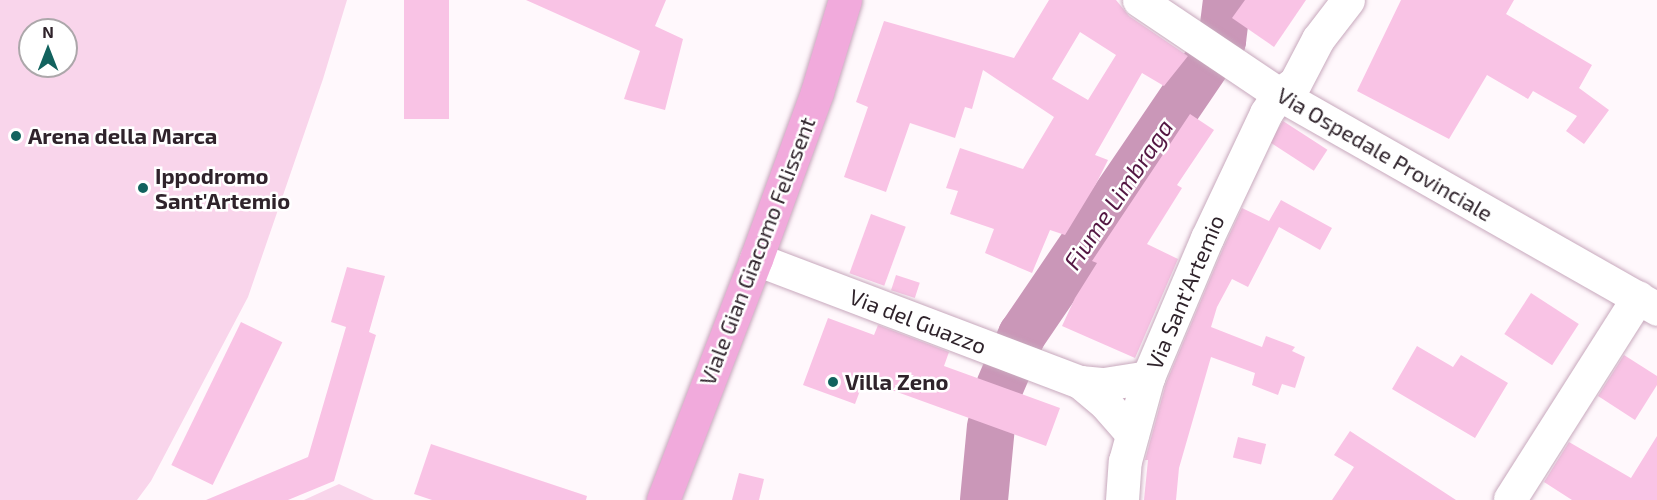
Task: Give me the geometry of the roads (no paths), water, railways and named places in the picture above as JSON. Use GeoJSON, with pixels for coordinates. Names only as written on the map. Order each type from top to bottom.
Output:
{"type":"FeatureCollection","features":[{"type":"Feature","properties":{"kind":"main road","name":"Viale Gian Giacomo Felissent"},"geometry":{"type":"LineString","coordinates":[[663,500],[756,259],[817,92],[845,0]]}},
{"type":"Feature","properties":{"kind":"street","name":"Via Ospedale Provinciale"},"geometry":{"type":"LineString","coordinates":[[1139,0],[1279,94],[1647,303],[1510,499]]}},
{"type":"Feature","properties":{"kind":"street","name":"Via Sant'Artemio"},"geometry":{"type":"LineString","coordinates":[[1122,500],[1125,461],[1149,378],[1221,208],[1266,113],[1279,94],[1295,83],[1318,39],[1348,0]]}},
{"type":"Feature","properties":{"kind":"street","name":"Via del Guazzo"},"geometry":{"type":"LineString","coordinates":[[756,259],[1080,382],[1104,384],[1149,378]]}},
{"type":"Feature","properties":{"kind":"street","name":"Via del Guazzo"},"geometry":{"type":"LineString","coordinates":[[1080,382],[1112,410],[1132,434]]}},
{"type":"Feature","properties":{"kind":"waterway","name":"Fiume Limbraga"},"geometry":{"type":"LineString","coordinates":[[1000,386],[1022,335],[1222,41],[1227,0]]}},
{"type":"Feature","properties":{"kind":"waterway","name":"Fiume Limbraga"},"geometry":{"type":"LineString","coordinates":[[984,500],[991,426]]}},
{"type":"Feature","properties":{"kind":"place","name":"Arena della Marca"},"geometry":{"type":"Point","coordinates":[16,136]}},
{"type":"Feature","properties":{"kind":"place","name":"Ippodromo Sant'Artemio"},"geometry":{"type":"Point","coordinates":[143,188]}},
{"type":"Feature","properties":{"kind":"place","name":"Villa Zeno"},"geometry":{"type":"Point","coordinates":[833,382]}}]}
